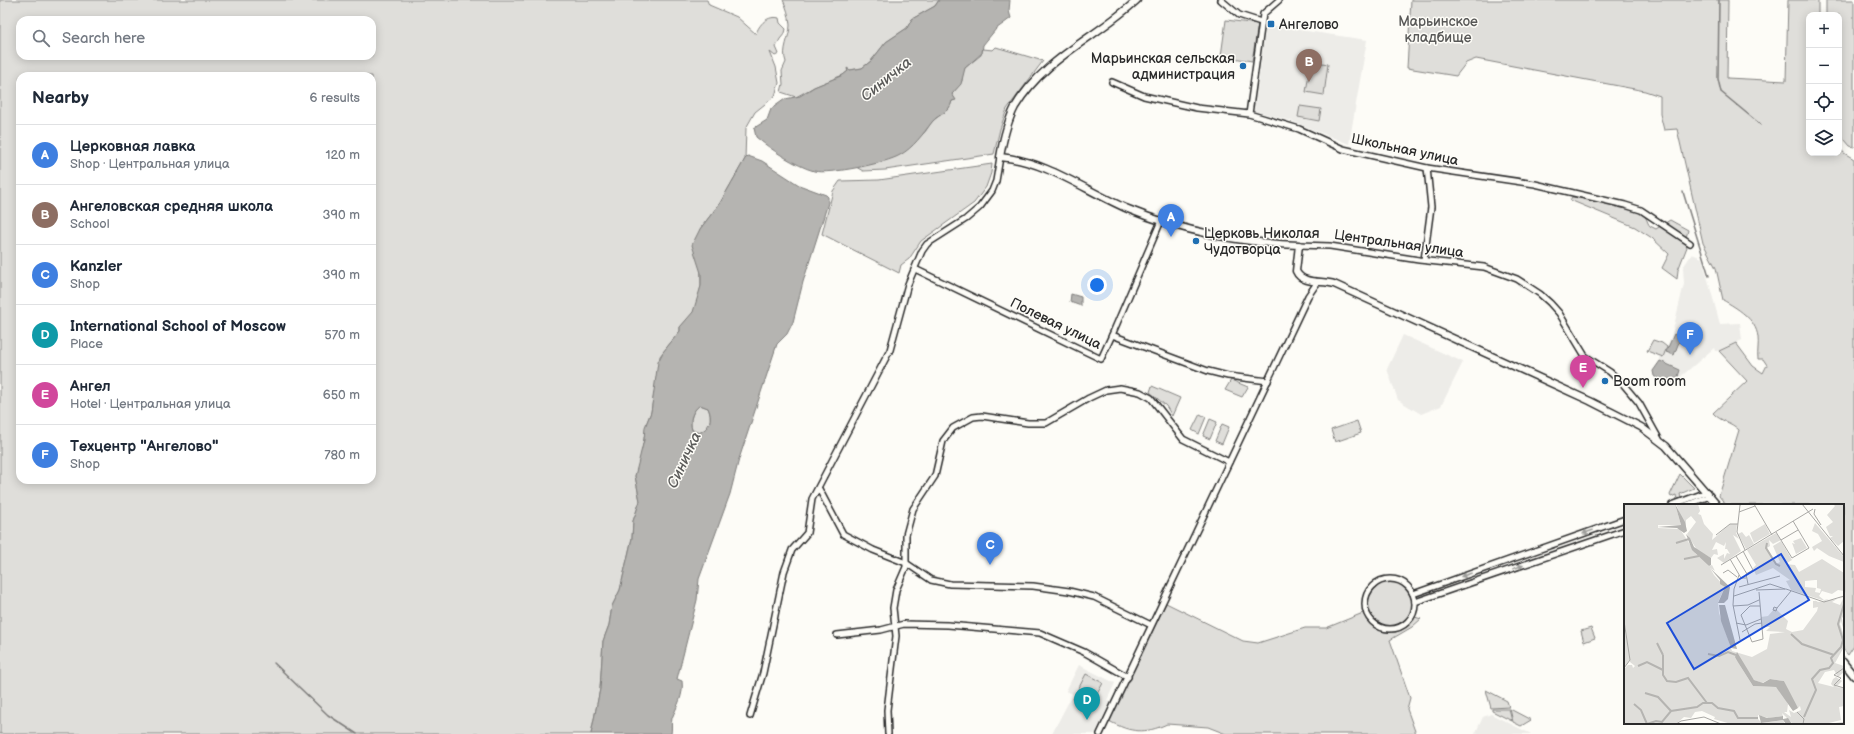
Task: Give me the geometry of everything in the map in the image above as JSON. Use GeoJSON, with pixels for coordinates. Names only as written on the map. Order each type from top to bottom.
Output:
{"type":"FeatureCollection","features":[{"type":"Feature","properties":{"kind":"street"},"geometry":{"type":"LineString","coordinates":[[750,716],[763,673],[784,572],[792,550],[807,533],[812,500],[890,350],[908,284],[922,251],[927,244],[966,219],[986,200],[996,181],[1005,134],[1015,108],[1035,82],[1065,53],[1137,0]]}},
{"type":"Feature","properties":{"kind":"street"},"geometry":{"type":"LineString","coordinates":[[1220,0],[1239,15],[1261,22]]}},
{"type":"Feature","properties":{"kind":"street"},"geometry":{"type":"LineString","coordinates":[[1249,114],[1263,14],[1279,0]]}},
{"type":"Feature","properties":{"kind":"street","name":"Школьная улица"},"geometry":{"type":"LineString","coordinates":[[1112,82],[1144,96],[1197,108],[1249,114],[1299,129],[1343,149],[1427,168],[1535,184],[1625,205],[1641,210],[1690,243]]}},
{"type":"Feature","properties":{"kind":"street","name":"Центральная улица"},"geometry":{"type":"LineString","coordinates":[[1000,157],[1036,164],[1127,208],[1162,221],[1224,236],[1269,243],[1330,246],[1424,260],[1472,265],[1494,270],[1517,279],[1540,294],[1558,313],[1585,356],[1610,372],[1639,403],[1659,439]]}},
{"type":"Feature","properties":{"kind":"street"},"geometry":{"type":"LineString","coordinates":[[1424,260],[1431,207],[1427,168]]}},
{"type":"Feature","properties":{"kind":"street"},"geometry":{"type":"LineString","coordinates":[[1112,335],[1162,221]]}},
{"type":"Feature","properties":{"kind":"street"},"geometry":{"type":"LineString","coordinates":[[1299,245],[1296,271],[1297,274],[1317,283],[1328,282],[1334,284],[1590,401],[1641,426],[1659,439],[1682,463],[1716,504]]}},
{"type":"Feature","properties":{"kind":"street","name":"Полевая улица"},"geometry":{"type":"LineString","coordinates":[[915,269],[1101,359],[1112,335],[1208,371],[1228,376],[1268,381]]}},
{"type":"Feature","properties":{"kind":"street"},"geometry":{"type":"LineString","coordinates":[[1100,734],[1308,296],[1317,283]]}},
{"type":"Feature","properties":{"kind":"street"},"geometry":{"type":"LineString","coordinates":[[888,734],[887,717],[896,643],[893,602],[906,563],[906,535],[913,509],[935,476],[943,441],[953,428],[973,417],[993,416],[1028,423],[1046,422],[1106,390],[1120,388],[1140,392],[1151,398],[1183,439],[1229,462]]}},
{"type":"Feature","properties":{"kind":"street"},"geometry":{"type":"LineString","coordinates":[[819,489],[843,534],[873,550],[906,563],[926,578],[950,584],[1033,586],[1087,595],[1151,625]]}},
{"type":"Feature","properties":{"kind":"street"},"geometry":{"type":"LineString","coordinates":[[1675,504],[1709,494]]}},
{"type":"Feature","properties":{"kind":"street"},"geometry":{"type":"LineString","coordinates":[[1689,504],[1709,494]]}},
{"type":"Feature","properties":{"kind":"street"},"geometry":{"type":"LineString","coordinates":[[1413,594],[1624,519]]}},
{"type":"Feature","properties":{"kind":"street"},"geometry":{"type":"LineString","coordinates":[[1415,602],[1624,530]]}},
{"type":"Feature","properties":{"kind":"street"},"geometry":{"type":"LineString","coordinates":[[1395,579],[1402,582],[1413,594],[1415,602],[1414,613],[1410,620],[1396,628],[1388,629],[1377,625],[1368,617],[1365,609],[1367,593],[1379,582],[1395,579]]}},
{"type":"Feature","properties":{"kind":"street"},"geometry":{"type":"LineString","coordinates":[[837,635],[881,630],[904,624],[948,624],[1045,634],[1084,652],[1128,677]]}},
{"type":"Feature","properties":{"kind":"street"},"geometry":{"type":"LineString","coordinates":[[1844,663],[1854,676]]}},
{"type":"Feature","properties":{"kind":"shaded area"},"geometry":{"type":"Polygon","coordinates":[[[1266,25],[1367,40],[1349,144],[1291,121],[1254,111],[1266,25]]]}},
{"type":"Feature","properties":{"kind":"shaded area"},"geometry":{"type":"Polygon","coordinates":[[[1692,254],[1702,258],[1720,324],[1740,323],[1742,340],[1719,351],[1715,351],[1714,348],[1677,380],[1680,373],[1673,366],[1660,361],[1659,356],[1663,357],[1672,334],[1684,284],[1683,267],[1692,254]]]}},
{"type":"Feature","properties":{"kind":"shaded area"},"geometry":{"type":"Polygon","coordinates":[[[1403,335],[1463,362],[1441,406],[1421,414],[1398,400],[1387,369],[1403,335]]]}},
{"type":"Feature","properties":{"kind":"shaded area"},"geometry":{"type":"Polygon","coordinates":[[[1079,665],[1115,683],[1107,700],[1110,702],[1095,734],[1052,734],[1068,703],[1075,695],[1066,691],[1079,665]]]}},
{"type":"Feature","properties":{"kind":"shaded area"},"geometry":{"type":"Polygon","coordinates":[[[1491,714],[1531,734],[1475,734],[1483,717],[1491,714]]]}},
{"type":"Feature","properties":{"kind":"green space"},"geometry":{"type":"Polygon","coordinates":[[[0,0],[707,0],[709,5],[737,17],[756,34],[764,21],[775,17],[779,18],[780,23],[786,29],[776,47],[779,54],[775,56],[770,52],[776,67],[779,83],[775,96],[755,112],[746,128],[745,159],[720,203],[700,229],[701,286],[696,307],[691,316],[680,327],[680,331],[660,356],[651,412],[647,422],[640,460],[635,476],[640,501],[633,521],[632,538],[620,590],[612,606],[609,625],[603,641],[600,689],[591,734],[0,734],[0,0]]]}},
{"type":"Feature","properties":{"kind":"green space"},"geometry":{"type":"Polygon","coordinates":[[[783,0],[939,0],[935,6],[912,19],[907,28],[886,42],[871,61],[862,68],[847,69],[848,71],[843,75],[814,87],[796,97],[781,92],[783,84],[782,71],[786,62],[785,48],[790,30],[788,12],[783,0]]]}},
{"type":"Feature","properties":{"kind":"green space","name":"Марьинское кладбище"},"geometry":{"type":"Polygon","coordinates":[[[1411,0],[1728,0],[1727,78],[1786,81],[1788,0],[1818,0],[1818,12],[1806,12],[1806,156],[1842,156],[1842,151],[1854,159],[1854,646],[1848,655],[1844,650],[1844,504],[1725,504],[1719,496],[1739,430],[1713,413],[1747,381],[1719,351],[1736,343],[1753,366],[1763,373],[1767,365],[1763,359],[1758,359],[1758,337],[1754,325],[1750,319],[1723,300],[1716,268],[1703,243],[1677,129],[1664,130],[1660,114],[1660,96],[1645,91],[1476,59],[1466,63],[1456,76],[1407,68],[1411,0]]]}},
{"type":"Feature","properties":{"kind":"green space"},"geometry":{"type":"Polygon","coordinates":[[[1826,0],[1854,0],[1854,147],[1850,146],[1842,137],[1842,12],[1826,12],[1826,0]]]}},
{"type":"Feature","properties":{"kind":"green space"},"geometry":{"type":"Polygon","coordinates":[[[1226,20],[1258,24],[1252,61],[1221,56],[1226,20]]]}},
{"type":"Feature","properties":{"kind":"green space"},"geometry":{"type":"Polygon","coordinates":[[[996,47],[1043,61],[1007,109],[994,154],[885,170],[863,171],[856,167],[891,155],[922,135],[932,122],[947,110],[952,101],[955,100],[952,94],[962,81],[963,71],[965,68],[981,55],[983,49],[993,50],[996,47]]]}},
{"type":"Feature","properties":{"kind":"green space"},"geometry":{"type":"Polygon","coordinates":[[[1311,61],[1328,64],[1324,95],[1306,92],[1311,61]]]}},
{"type":"Feature","properties":{"kind":"green space"},"geometry":{"type":"Polygon","coordinates":[[[1300,106],[1321,109],[1319,121],[1298,117],[1300,106]]]}},
{"type":"Feature","properties":{"kind":"green space"},"geometry":{"type":"Polygon","coordinates":[[[992,164],[991,173],[986,187],[974,203],[921,241],[909,259],[901,265],[899,273],[822,234],[833,191],[840,181],[879,180],[992,164]]]}},
{"type":"Feature","properties":{"kind":"green space"},"geometry":{"type":"Polygon","coordinates":[[[1572,197],[1612,203],[1633,209],[1641,213],[1646,218],[1650,226],[1656,229],[1670,220],[1688,230],[1685,242],[1687,247],[1678,270],[1677,279],[1662,268],[1669,254],[1652,238],[1635,227],[1570,200],[1572,197]]]}},
{"type":"Feature","properties":{"kind":"green space"},"geometry":{"type":"Polygon","coordinates":[[[1653,340],[1662,343],[1667,347],[1663,357],[1647,351],[1653,340]]]}},
{"type":"Feature","properties":{"kind":"green space"},"geometry":{"type":"Polygon","coordinates":[[[1231,380],[1248,387],[1242,397],[1225,390],[1231,380]]]}},
{"type":"Feature","properties":{"kind":"green space"},"geometry":{"type":"Polygon","coordinates":[[[1152,386],[1180,398],[1172,416],[1166,406],[1150,392],[1152,386]]]}},
{"type":"Feature","properties":{"kind":"green space"},"geometry":{"type":"Polygon","coordinates":[[[700,405],[708,408],[710,412],[710,423],[706,429],[699,433],[692,430],[691,419],[693,413],[700,405]]]}},
{"type":"Feature","properties":{"kind":"green space"},"geometry":{"type":"Polygon","coordinates":[[[1200,414],[1206,417],[1199,434],[1192,430],[1200,414]]]}},
{"type":"Feature","properties":{"kind":"green space"},"geometry":{"type":"Polygon","coordinates":[[[1210,419],[1217,422],[1210,439],[1203,436],[1210,419]]]}},
{"type":"Feature","properties":{"kind":"green space"},"geometry":{"type":"Polygon","coordinates":[[[1357,421],[1361,433],[1335,442],[1331,430],[1357,421]]]}},
{"type":"Feature","properties":{"kind":"green space"},"geometry":{"type":"Polygon","coordinates":[[[1222,424],[1229,427],[1222,444],[1215,441],[1222,424]]]}},
{"type":"Feature","properties":{"kind":"green space"},"geometry":{"type":"Polygon","coordinates":[[[1680,474],[1694,488],[1680,494],[1681,498],[1677,500],[1676,495],[1671,497],[1670,495],[1680,474]]]}},
{"type":"Feature","properties":{"kind":"green space"},"geometry":{"type":"Polygon","coordinates":[[[1390,582],[1402,586],[1408,592],[1412,604],[1408,616],[1402,622],[1390,626],[1378,622],[1372,616],[1368,604],[1372,592],[1378,586],[1390,582]]]}},
{"type":"Feature","properties":{"kind":"green space"},"geometry":{"type":"Polygon","coordinates":[[[1166,603],[1243,641],[1258,643],[1305,628],[1326,628],[1363,613],[1374,627],[1388,632],[1395,632],[1403,629],[1415,617],[1421,619],[1412,627],[1390,640],[1410,698],[1407,709],[1416,734],[1226,734],[1208,727],[1167,724],[1145,731],[1138,731],[1124,728],[1109,721],[1166,603]]]}},
{"type":"Feature","properties":{"kind":"green space"},"geometry":{"type":"Polygon","coordinates":[[[1591,628],[1595,638],[1584,642],[1581,631],[1591,628]]]}},
{"type":"Feature","properties":{"kind":"green space"},"geometry":{"type":"Polygon","coordinates":[[[1086,674],[1103,683],[1090,707],[1073,699],[1086,674]]]}},
{"type":"Feature","properties":{"kind":"green space"},"geometry":{"type":"Polygon","coordinates":[[[1486,690],[1507,701],[1509,707],[1491,708],[1486,690]]]}},
{"type":"Feature","properties":{"kind":"green space"},"geometry":{"type":"Polygon","coordinates":[[[1492,709],[1509,709],[1512,721],[1492,711],[1492,709]]]}},
{"type":"Feature","properties":{"kind":"green space"},"geometry":{"type":"Polygon","coordinates":[[[1510,709],[1531,720],[1521,726],[1513,722],[1510,709]]]}},
{"type":"Feature","properties":{"kind":"water","name":"Синичка"},"geometry":{"type":"Polygon","coordinates":[[[939,0],[1010,0],[1009,11],[1011,18],[996,29],[983,45],[982,53],[965,68],[961,84],[952,94],[956,100],[952,101],[949,108],[935,119],[918,140],[905,152],[893,158],[871,165],[844,170],[821,172],[807,169],[791,161],[768,147],[756,137],[754,128],[767,120],[771,109],[785,99],[800,96],[814,87],[843,75],[848,71],[847,68],[850,70],[862,68],[871,61],[886,42],[907,28],[912,19],[935,6],[939,0]]]}},
{"type":"Feature","properties":{"kind":"water","name":"Синичка"},"geometry":{"type":"Polygon","coordinates":[[[748,156],[762,161],[799,185],[826,195],[828,197],[828,203],[803,282],[793,322],[787,334],[777,344],[739,459],[730,494],[699,579],[697,600],[677,679],[682,681],[682,691],[680,700],[672,718],[671,734],[591,734],[600,689],[603,641],[609,625],[612,606],[620,590],[632,538],[633,521],[640,501],[635,476],[644,440],[645,427],[651,412],[658,362],[663,352],[680,331],[680,327],[693,312],[701,286],[701,273],[692,245],[700,229],[720,203],[748,156]],[[700,405],[695,410],[691,419],[692,430],[699,433],[706,429],[710,423],[710,412],[708,408],[700,405]]]}},
{"type":"Feature","properties":{"kind":"water"},"geometry":{"type":"Polygon","coordinates":[[[1071,294],[1081,297],[1081,306],[1070,302],[1071,294]]]}},
{"type":"Feature","properties":{"kind":"water"},"geometry":{"type":"Polygon","coordinates":[[[1674,334],[1687,340],[1685,344],[1679,342],[1674,355],[1666,352],[1674,334]]]}},
{"type":"Feature","properties":{"kind":"water"},"geometry":{"type":"Polygon","coordinates":[[[1660,361],[1680,370],[1677,380],[1674,382],[1665,382],[1654,376],[1653,371],[1660,361]]]}},
{"type":"Feature","properties":{"kind":"waterway"},"geometry":{"type":"LineString","coordinates":[[1719,0],[1718,79],[1721,92],[1761,125]]}},
{"type":"Feature","properties":{"kind":"waterway"},"geometry":{"type":"LineString","coordinates":[[1683,192],[1709,276]]}},
{"type":"Feature","properties":{"kind":"waterway"},"geometry":{"type":"LineString","coordinates":[[274,663],[328,715],[357,734]]}},
{"type":"Feature","properties":{"kind":"place","name":"Ангелово"},"geometry":{"type":"Point","coordinates":[1271,24]}},
{"type":"Feature","properties":{"kind":"place","name":"Марьинская сельская администрация"},"geometry":{"type":"Point","coordinates":[1243,66]}},
{"type":"Feature","properties":{"kind":"place","name":"Ангеловская средняя школа"},"geometry":{"type":"Point","coordinates":[1309,82]}},
{"type":"Feature","properties":{"kind":"place","name":"Церковная лавка"},"geometry":{"type":"Point","coordinates":[1171,237]}},
{"type":"Feature","properties":{"kind":"place","name":"Церковь Николая Чудотворца"},"geometry":{"type":"Point","coordinates":[1196,241]}},
{"type":"Feature","properties":{"kind":"place","name":"Техцентр \"Ангелово\""},"geometry":{"type":"Point","coordinates":[1690,355]}},
{"type":"Feature","properties":{"kind":"place","name":"Boom room"},"geometry":{"type":"Point","coordinates":[1605,381]}},
{"type":"Feature","properties":{"kind":"place","name":"Ангел"},"geometry":{"type":"Point","coordinates":[1583,388]}},
{"type":"Feature","properties":{"kind":"place","name":"Kanzler"},"geometry":{"type":"Point","coordinates":[990,565]}},
{"type":"Feature","properties":{"kind":"place","name":"International School of Moscow"},"geometry":{"type":"Point","coordinates":[1087,720]}}]}
